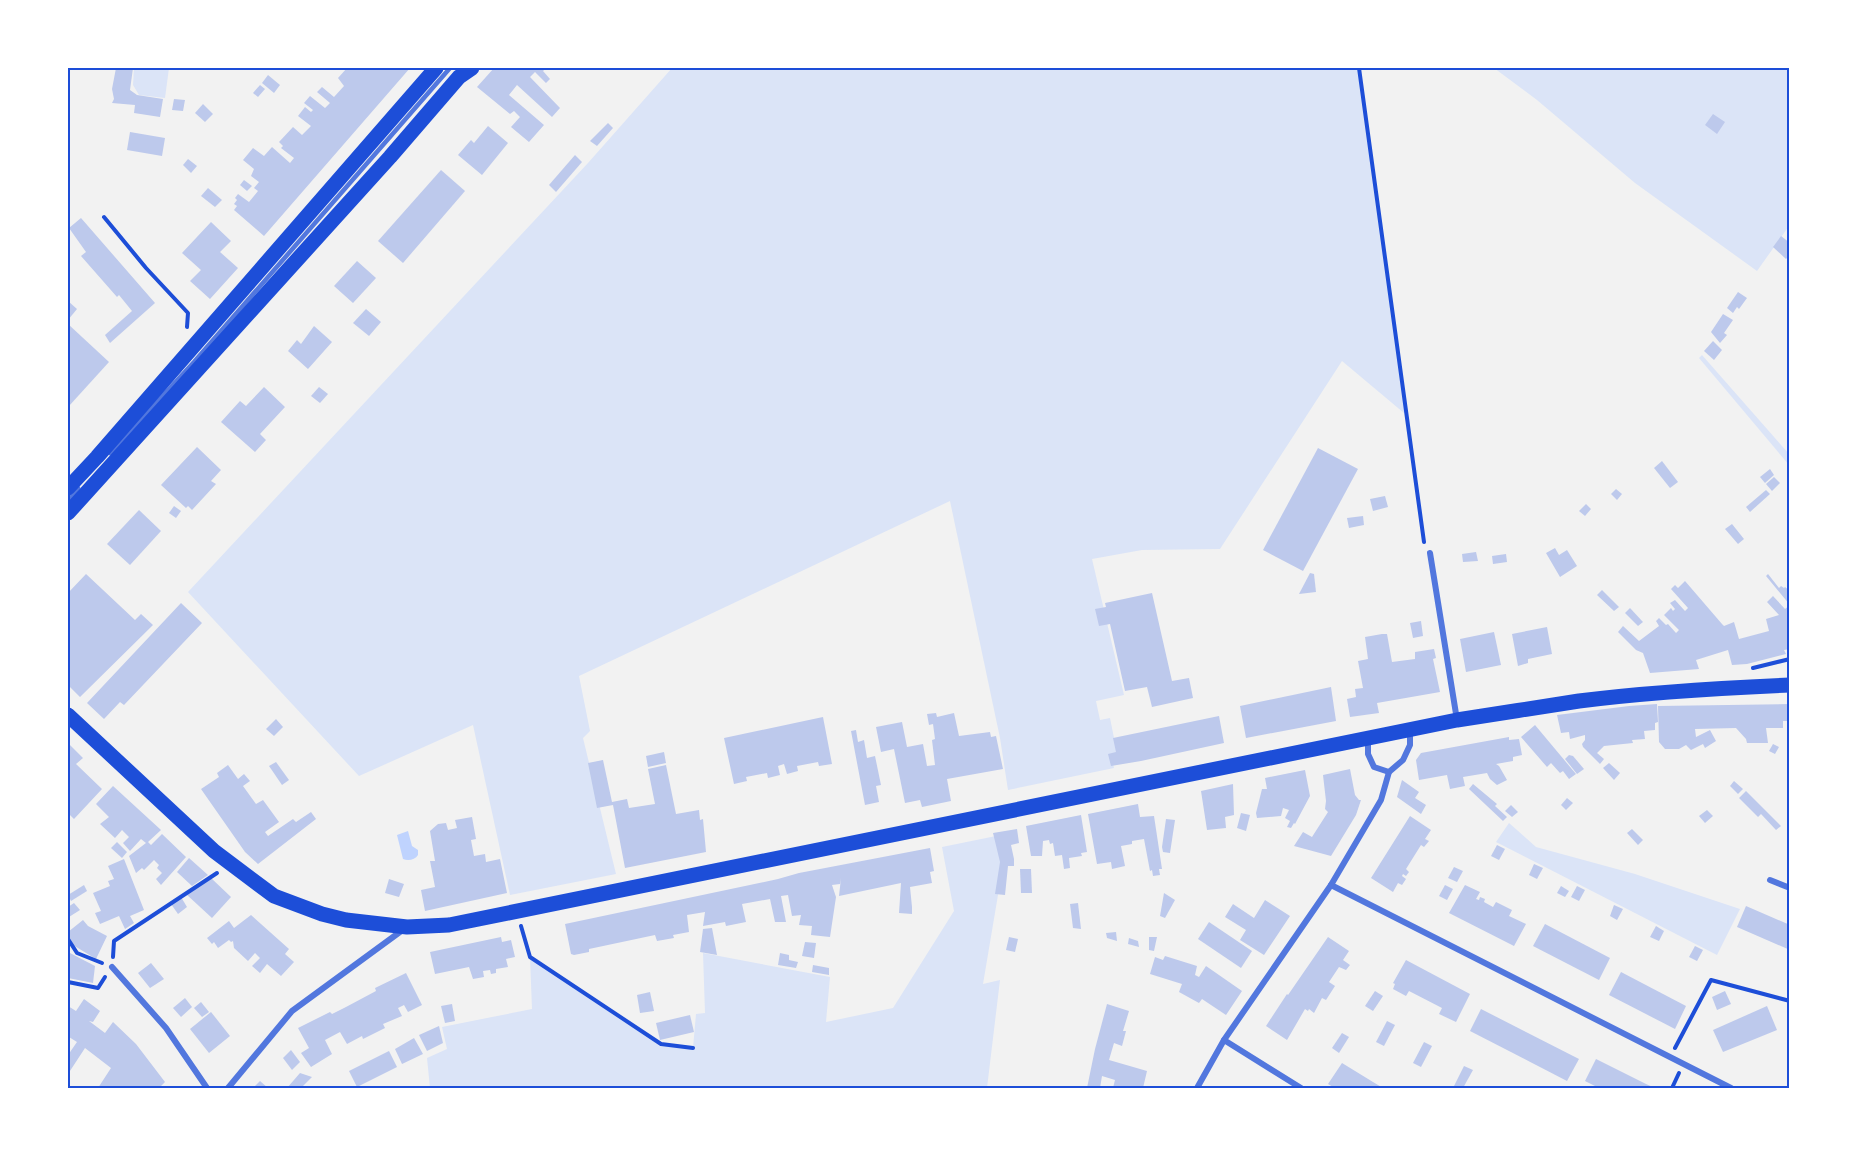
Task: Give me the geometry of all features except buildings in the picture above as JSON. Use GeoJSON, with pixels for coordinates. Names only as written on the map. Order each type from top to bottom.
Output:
{"type":"FeatureCollection","features":[{"type":"Feature","properties":{"kind":"main road"},"geometry":{"type":"LineString","coordinates":[[68,488],[436,68]]}},
{"type":"Feature","properties":{"kind":"main road"},"geometry":{"type":"LineString","coordinates":[[68,513],[390,157],[459,77],[472,68]]}},
{"type":"Feature","properties":{"kind":"main road"},"geometry":{"type":"LineString","coordinates":[[68,715],[214,851],[274,896],[322,914],[346,920],[407,927],[449,925],[1457,720],[1639,694],[1790,685]]}},
{"type":"Feature","properties":{"kind":"street"},"geometry":{"type":"LineString","coordinates":[[1430,553],[1457,720]]}},
{"type":"Feature","properties":{"kind":"street"},"geometry":{"type":"LineString","coordinates":[[1197,1089],[1224,1040],[1331,885],[1381,800],[1389,772],[1403,760],[1410,745],[1410,730]]}},
{"type":"Feature","properties":{"kind":"street"},"geometry":{"type":"LineString","coordinates":[[1368,738],[1368,753],[1374,766],[1389,772]]}},
{"type":"Feature","properties":{"kind":"street"},"geometry":{"type":"LineString","coordinates":[[1770,880],[1790,888]]}},
{"type":"Feature","properties":{"kind":"street"},"geometry":{"type":"LineString","coordinates":[[1331,885],[1731,1089]]}},
{"type":"Feature","properties":{"kind":"street"},"geometry":{"type":"LineString","coordinates":[[228,1089],[292,1011],[407,927]]}},
{"type":"Feature","properties":{"kind":"street"},"geometry":{"type":"LineString","coordinates":[[112,968],[166,1028],[207,1089]]}},
{"type":"Feature","properties":{"kind":"street"},"geometry":{"type":"LineString","coordinates":[[1224,1040],[1301,1089]]}},
{"type":"Feature","properties":{"kind":"lane"},"geometry":{"type":"LineString","coordinates":[[107,457],[194,362],[450,68]]}},
{"type":"Feature","properties":{"kind":"lane"},"geometry":{"type":"LineString","coordinates":[[68,500],[83,482]]}},
{"type":"Feature","properties":{"kind":"path"},"geometry":{"type":"LineString","coordinates":[[1359,68],[1425,548],[1430,553]]}},
{"type":"Feature","properties":{"kind":"path"},"geometry":{"type":"LineString","coordinates":[[104,217],[146,268],[188,313],[187,326],[182,334]]}},
{"type":"Feature","properties":{"kind":"path"},"geometry":{"type":"LineString","coordinates":[[68,982],[98,988],[112,968],[114,941],[231,864]]}},
{"type":"Feature","properties":{"kind":"path"},"geometry":{"type":"LineString","coordinates":[[517,911],[530,957],[661,1044],[693,1048]]}},
{"type":"Feature","properties":{"kind":"path"},"geometry":{"type":"LineString","coordinates":[[68,939],[77,953],[112,968]]}},
{"type":"Feature","properties":{"kind":"path"},"geometry":{"type":"LineString","coordinates":[[1670,1057],[1711,980],[1790,1001]]}},
{"type":"Feature","properties":{"kind":"shaded area"},"geometry":{"type":"Polygon","coordinates":[[[134,68],[169,68],[165,98],[139,95],[133,85],[134,68]]]}},
{"type":"Feature","properties":{"kind":"shaded area"},"geometry":{"type":"Polygon","coordinates":[[[672,68],[1359,68],[1407,413],[1404,413],[1342,361],[1220,549],[1142,550],[1092,559],[1124,695],[1096,701],[1100,720],[1110,718],[1117,753],[1111,754],[1114,768],[1008,790],[1000,738],[950,501],[579,676],[590,731],[583,738],[616,874],[510,895],[473,725],[359,776],[188,592],[588,163],[672,68]]]}},
{"type":"Feature","properties":{"kind":"shaded area"},"geometry":{"type":"Polygon","coordinates":[[[1494,68],[1789,68],[1789,226],[1757,271],[1635,183],[1537,100],[1494,68]]]}},
{"type":"Feature","properties":{"kind":"shaded area"},"geometry":{"type":"Polygon","coordinates":[[[1702,355],[1789,454],[1789,465],[1699,358],[1702,355]]]}},
{"type":"Feature","properties":{"kind":"shaded area"},"geometry":{"type":"Polygon","coordinates":[[[1509,823],[1536,847],[1635,874],[1740,909],[1717,955],[1496,842],[1509,823]]]}},
{"type":"Feature","properties":{"kind":"shaded area"},"geometry":{"type":"Polygon","coordinates":[[[996,836],[1001,864],[983,984],[1000,980],[987,1088],[430,1088],[427,1058],[447,1049],[442,1027],[532,1009],[530,957],[661,1044],[693,1048],[696,1014],[705,1013],[703,953],[830,977],[826,1022],[893,1008],[954,911],[942,847],[996,836]]]}},
{"type":"Feature","properties":{"kind":"water"},"geometry":{"type":"Polygon","coordinates":[[[408,831],[412,846],[418,850],[417,857],[409,860],[403,859],[397,835],[408,831]]]}}]}
